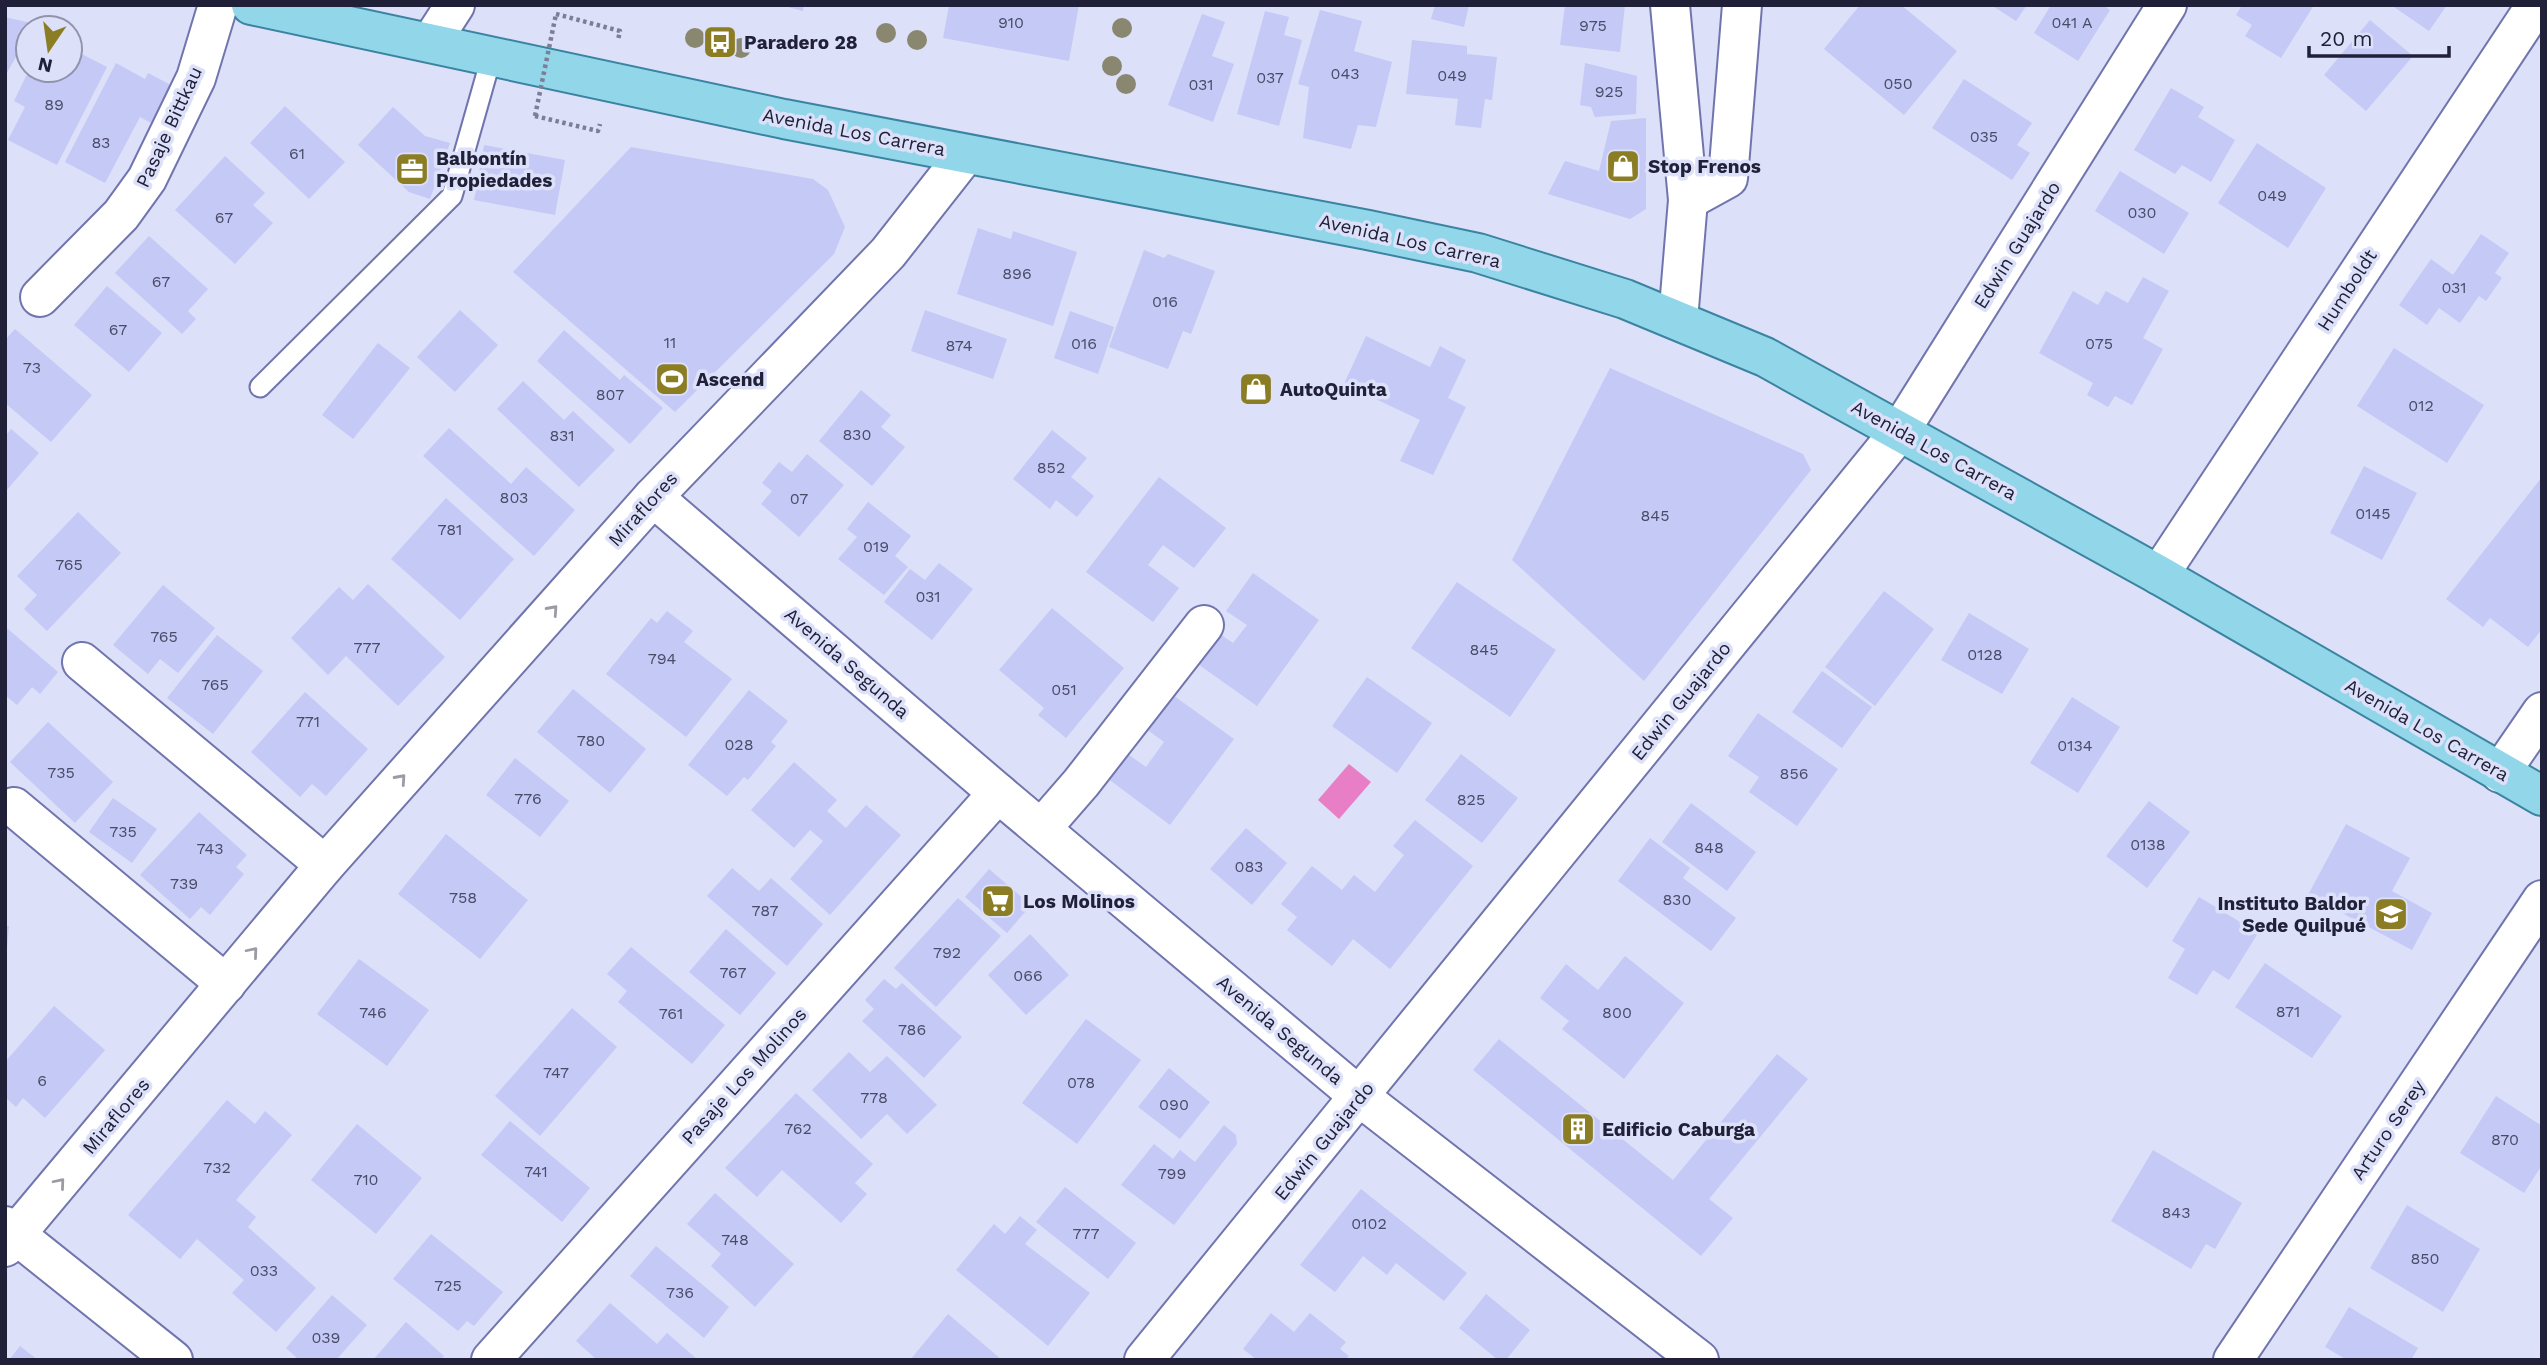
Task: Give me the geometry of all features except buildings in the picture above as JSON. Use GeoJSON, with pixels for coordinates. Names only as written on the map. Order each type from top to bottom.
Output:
{"type":"FeatureCollection","features":[{"type":"Feature","properties":{"kind":"main road","name":"Avenida Los Carrera"},"geometry":{"type":"LineString","coordinates":[[251,5],[771,116],[1355,227],[1478,253],[1625,299],[1765,357],[2159,575],[2542,796]]}},
{"type":"Feature","properties":{"kind":"street","name":"Pasaje Bittkau"},"geometry":{"type":"LineString","coordinates":[[40,297],[121,215],[147,178],[196,78],[218,5]]}},
{"type":"Feature","properties":{"kind":"street"},"geometry":{"type":"LineString","coordinates":[[430,42],[454,5]]}},
{"type":"Feature","properties":{"kind":"street"},"geometry":{"type":"LineString","coordinates":[[1670,5],[1688,200],[1678,320]]}},
{"type":"Feature","properties":{"kind":"street"},"geometry":{"type":"LineString","coordinates":[[1688,200],[1728,178],[1742,5]]}},
{"type":"Feature","properties":{"kind":"street","name":"Humboldt"},"geometry":{"type":"LineString","coordinates":[[2159,575],[2536,5]]}},
{"type":"Feature","properties":{"kind":"street","name":"Edwin Guajardo"},"geometry":{"type":"LineString","coordinates":[[1144,1360],[1900,431],[2152,11]]}},
{"type":"Feature","properties":{"kind":"street","name":"Miraflores"},"geometry":{"type":"LineString","coordinates":[[9,1236],[325,866],[653,497],[888,253],[965,155]]}},
{"type":"Feature","properties":{"kind":"street","name":"Avenida Segunda"},"geometry":{"type":"LineString","coordinates":[[653,497],[998,793],[1360,1097],[1691,1357]]}},
{"type":"Feature","properties":{"kind":"street"},"geometry":{"type":"LineString","coordinates":[[1041,829],[1082,783],[1204,625]]}},
{"type":"Feature","properties":{"kind":"street"},"geometry":{"type":"LineString","coordinates":[[82,662],[325,866]]}},
{"type":"Feature","properties":{"kind":"street"},"geometry":{"type":"LineString","coordinates":[[2500,773],[2542,712]]}},
{"type":"Feature","properties":{"kind":"street","name":"Pasaje Los Molinos"},"geometry":{"type":"LineString","coordinates":[[491,1360],[998,793]]}},
{"type":"Feature","properties":{"kind":"street"},"geometry":{"type":"LineString","coordinates":[[14,807],[226,984]]}},
{"type":"Feature","properties":{"kind":"street","name":"Arturo Serey"},"geometry":{"type":"LineString","coordinates":[[2234,1360],[2542,900]]}},
{"type":"Feature","properties":{"kind":"street"},"geometry":{"type":"LineString","coordinates":[[9,1236],[173,1360]]}},
{"type":"Feature","properties":{"kind":"lane"},"geometry":{"type":"LineString","coordinates":[[260,387],[452,196],[492,55]]}},
{"type":"Feature","properties":{"kind":"path"},"geometry":{"type":"LineString","coordinates":[[598,131],[535,116],[556,13],[620,31]]}},
{"type":"Feature","properties":{"kind":"shaded area"},"geometry":{"type":"Polygon","coordinates":[[[1349,764],[1371,782],[1339,819],[1318,800],[1349,764]]]}},
{"type":"Feature","properties":{"kind":"place","name":"Paradero 28"},"geometry":{"type":"Point","coordinates":[720,42]}},
{"type":"Feature","properties":{"kind":"place","name":"Stop Frenos"},"geometry":{"type":"Point","coordinates":[1623,166]}},
{"type":"Feature","properties":{"kind":"place","name":"Balbontín Propiedades"},"geometry":{"type":"Point","coordinates":[412,169]}},
{"type":"Feature","properties":{"kind":"place","name":"Ascend"},"geometry":{"type":"Point","coordinates":[672,379]}},
{"type":"Feature","properties":{"kind":"place","name":"AutoQuinta"},"geometry":{"type":"Point","coordinates":[1256,389]}},
{"type":"Feature","properties":{"kind":"place","name":"Los Molinos"},"geometry":{"type":"Point","coordinates":[998,901]}},
{"type":"Feature","properties":{"kind":"place","name":"Instituto Baldor Sede Quilpué"},"geometry":{"type":"Point","coordinates":[2391,914]}},
{"type":"Feature","properties":{"kind":"place","name":"Edificio Caburga"},"geometry":{"type":"Point","coordinates":[1578,1129]}}]}
